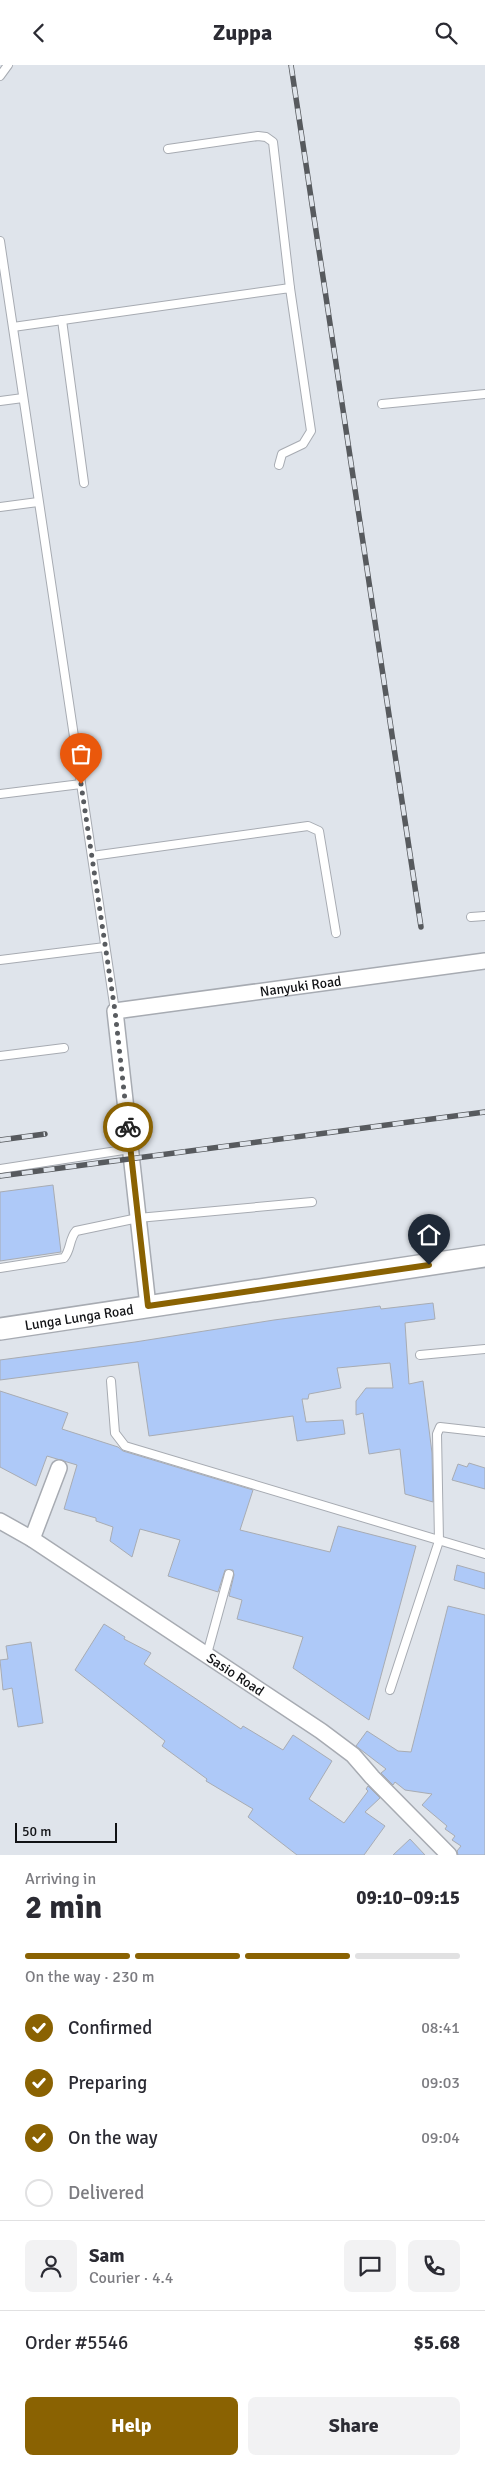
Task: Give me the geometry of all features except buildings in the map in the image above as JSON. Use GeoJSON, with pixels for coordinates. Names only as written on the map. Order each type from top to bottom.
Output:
{"type":"FeatureCollection","features":[{"type":"Feature","properties":{"kind":"main road","name":"Lunga Lunga Road"},"geometry":{"type":"LineString","coordinates":[[0,1329],[485,1256]]}},
{"type":"Feature","properties":{"kind":"street","name":"Nanyuki Road"},"geometry":{"type":"LineString","coordinates":[[115,1011],[485,961]]}},
{"type":"Feature","properties":{"kind":"street"},"geometry":{"type":"LineString","coordinates":[[115,1011],[148,1306]]}},
{"type":"Feature","properties":{"kind":"street"},"geometry":{"type":"LineString","coordinates":[[32,1539],[59,1468]]}},
{"type":"Feature","properties":{"kind":"street","name":"Sasio Road"},"geometry":{"type":"LineString","coordinates":[[0,1521],[32,1539],[274,1698],[353,1755],[372,1777],[449,1855]]}},
{"type":"Feature","properties":{"kind":"lane"},"geometry":{"type":"LineString","coordinates":[[0,76],[8,65]]}},
{"type":"Feature","properties":{"kind":"lane"},"geometry":{"type":"LineString","coordinates":[[168,149],[258,136],[266,137],[273,142],[290,288],[311,431],[303,444],[282,454],[279,465]]}},
{"type":"Feature","properties":{"kind":"lane"},"geometry":{"type":"LineString","coordinates":[[0,241],[115,1011]]}},
{"type":"Feature","properties":{"kind":"lane"},"geometry":{"type":"LineString","coordinates":[[13,327],[290,288]]}},
{"type":"Feature","properties":{"kind":"lane"},"geometry":{"type":"LineString","coordinates":[[62,320],[84,483]]}},
{"type":"Feature","properties":{"kind":"lane"},"geometry":{"type":"LineString","coordinates":[[382,404],[485,394]]}},
{"type":"Feature","properties":{"kind":"lane"},"geometry":{"type":"LineString","coordinates":[[0,401],[23,398]]}},
{"type":"Feature","properties":{"kind":"lane"},"geometry":{"type":"LineString","coordinates":[[0,507],[38,502]]}},
{"type":"Feature","properties":{"kind":"lane"},"geometry":{"type":"LineString","coordinates":[[0,794],[81,784]]}},
{"type":"Feature","properties":{"kind":"lane"},"geometry":{"type":"LineString","coordinates":[[92,856],[308,826],[319,831],[336,933]]}},
{"type":"Feature","properties":{"kind":"lane"},"geometry":{"type":"LineString","coordinates":[[471,917],[485,915]]}},
{"type":"Feature","properties":{"kind":"lane"},"geometry":{"type":"LineString","coordinates":[[0,960],[105,947]]}},
{"type":"Feature","properties":{"kind":"lane"},"geometry":{"type":"LineString","coordinates":[[0,1056],[64,1049]]}},
{"type":"Feature","properties":{"kind":"lane"},"geometry":{"type":"LineString","coordinates":[[0,1169],[130,1149]]}},
{"type":"Feature","properties":{"kind":"lane"},"geometry":{"type":"LineString","coordinates":[[0,1268],[64,1258],[69,1253],[72,1235],[76,1231],[138,1218],[312,1202]]}},
{"type":"Feature","properties":{"kind":"lane"},"geometry":{"type":"LineString","coordinates":[[420,1355],[485,1349]]}},
{"type":"Feature","properties":{"kind":"lane"},"geometry":{"type":"LineString","coordinates":[[111,1381],[115,1433],[125,1446],[485,1554]]}},
{"type":"Feature","properties":{"kind":"lane"},"geometry":{"type":"LineString","coordinates":[[390,1690],[439,1541],[437,1434],[440,1427],[485,1432]]}},
{"type":"Feature","properties":{"kind":"lane"},"geometry":{"type":"LineString","coordinates":[[207,1654],[229,1574]]}},
{"type":"Feature","properties":{"kind":"railway"},"geometry":{"type":"LineString","coordinates":[[291,65],[421,927]]}},
{"type":"Feature","properties":{"kind":"railway"},"geometry":{"type":"LineString","coordinates":[[0,1176],[485,1112]]}},
{"type":"Feature","properties":{"kind":"railway"},"geometry":{"type":"LineString","coordinates":[[0,1140],[45,1134]]}},
{"type":"Feature","properties":{"kind":"way so far"},"geometry":{"type":"LineString","coordinates":[[81,784],[115,1011],[128,1127]]}},
{"type":"Feature","properties":{"kind":"route"},"geometry":{"type":"LineString","coordinates":[[128,1127],[148,1306],[429,1265]]}}]}
